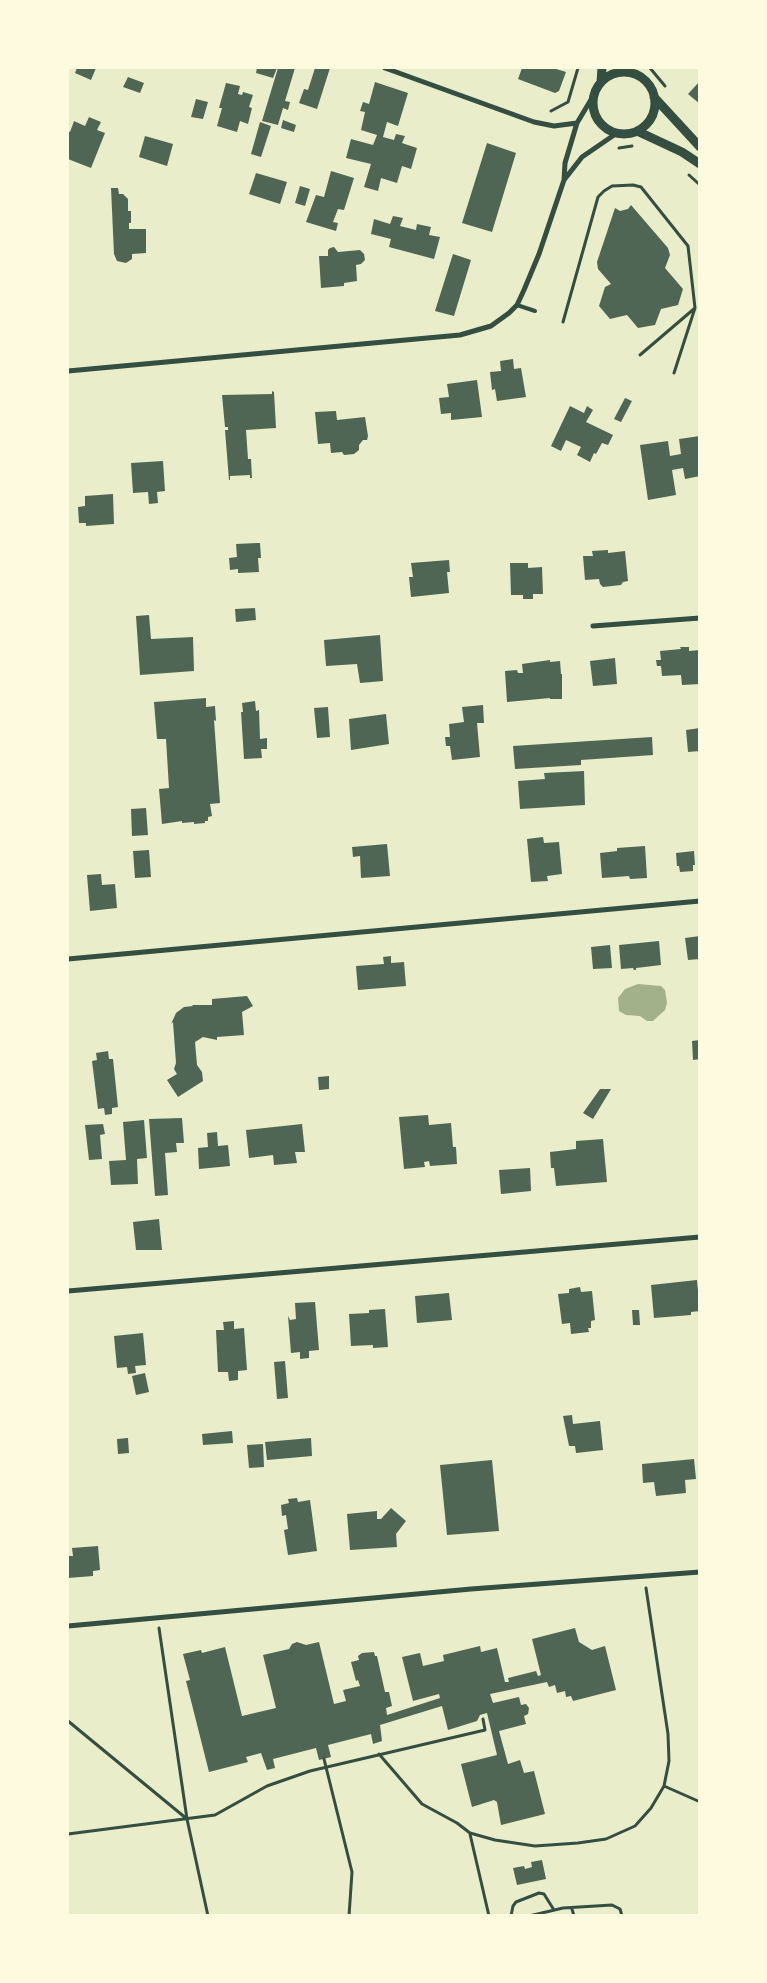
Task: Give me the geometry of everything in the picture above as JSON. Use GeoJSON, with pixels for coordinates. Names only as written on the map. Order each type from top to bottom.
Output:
{"type":"FeatureCollection","features":[{"type":"Feature","properties":{"kind":"street"},"geometry":{"type":"LineString","coordinates":[[385,68],[534,122],[554,126],[576,123]]}},
{"type":"Feature","properties":{"kind":"street"},"geometry":{"type":"LineString","coordinates":[[68,371],[460,335],[491,326],[510,313],[517,305],[539,254],[564,180],[565,164],[576,123],[601,82],[602,68]]}},
{"type":"Feature","properties":{"kind":"street"},"geometry":{"type":"LineString","coordinates":[[634,68],[649,86],[654,97],[700,147]]}},
{"type":"Feature","properties":{"kind":"street"},"geometry":{"type":"LineString","coordinates":[[601,82],[620,72],[631,73],[641,78]]}},
{"type":"Feature","properties":{"kind":"street"},"geometry":{"type":"LineString","coordinates":[[595,93],[593,103],[595,113],[607,129],[617,134],[628,134],[638,131],[646,125],[652,117],[655,107],[654,97]]}},
{"type":"Feature","properties":{"kind":"street"},"geometry":{"type":"LineString","coordinates":[[638,131],[682,152],[700,164]]}},
{"type":"Feature","properties":{"kind":"street"},"geometry":{"type":"LineString","coordinates":[[564,180],[582,157],[617,134]]}},
{"type":"Feature","properties":{"kind":"street"},"geometry":{"type":"LineString","coordinates":[[593,626],[700,618]]}},
{"type":"Feature","properties":{"kind":"street"},"geometry":{"type":"LineString","coordinates":[[68,959],[700,901]]}},
{"type":"Feature","properties":{"kind":"street"},"geometry":{"type":"LineString","coordinates":[[68,1292],[700,1237]]}},
{"type":"Feature","properties":{"kind":"street"},"geometry":{"type":"LineString","coordinates":[[68,1626],[471,1588],[700,1572]]}},
{"type":"Feature","properties":{"kind":"lane"},"geometry":{"type":"LineString","coordinates":[[517,305],[535,311]]}},
{"type":"Feature","properties":{"kind":"path"},"geometry":{"type":"LineString","coordinates":[[551,110],[568,102],[578,68]]}},
{"type":"Feature","properties":{"kind":"path"},"geometry":{"type":"LineString","coordinates":[[616,149],[634,146]]}},
{"type":"Feature","properties":{"kind":"path"},"geometry":{"type":"LineString","coordinates":[[563,322],[598,197],[612,186],[633,185],[641,187],[688,246],[695,308],[674,373]]}},
{"type":"Feature","properties":{"kind":"path"},"geometry":{"type":"LineString","coordinates":[[640,355],[695,308]]}},
{"type":"Feature","properties":{"kind":"path"},"geometry":{"type":"LineString","coordinates":[[379,1754],[422,1804],[457,1823],[470,1833],[494,1840],[535,1846],[578,1844],[606,1840],[635,1826],[651,1808],[664,1786],[669,1761],[668,1734],[646,1599],[645,1577]]}},
{"type":"Feature","properties":{"kind":"path"},"geometry":{"type":"LineString","coordinates":[[158,1618],[187,1819],[208,1916]]}},
{"type":"Feature","properties":{"kind":"path"},"geometry":{"type":"LineString","coordinates":[[68,1834],[215,1815],[267,1786],[310,1771],[485,1730],[483,1719]]}},
{"type":"Feature","properties":{"kind":"path"},"geometry":{"type":"LineString","coordinates":[[68,1721],[187,1819]]}},
{"type":"Feature","properties":{"kind":"path"},"geometry":{"type":"LineString","coordinates":[[324,1759],[352,1872],[349,1916]]}},
{"type":"Feature","properties":{"kind":"path"},"geometry":{"type":"LineString","coordinates":[[664,1786],[698,1801]]}},
{"type":"Feature","properties":{"kind":"path"},"geometry":{"type":"LineString","coordinates":[[470,1833],[489,1916]]}},
{"type":"Feature","properties":{"kind":"path"},"geometry":{"type":"LineString","coordinates":[[511,1916],[516,1902],[539,1893],[544,1894],[554,1910]]}},
{"type":"Feature","properties":{"kind":"path"},"geometry":{"type":"LineString","coordinates":[[530,1916],[554,1910],[612,1905],[620,1909],[622,1916]]}},
{"type":"Feature","properties":{"kind":"path"},"geometry":{"type":"LineString","coordinates":[[572,1909],[574,1916]]}},
{"type":"Feature","properties":{"kind":"shaded area"},"geometry":{"type":"Polygon","coordinates":[[[638,984],[661,986],[665,990],[667,1003],[665,1010],[653,1021],[647,1021],[640,1016],[626,1015],[619,1011],[618,998],[625,989],[638,984]]]}},
{"type":"Feature","properties":{"kind":"building"},"geometry":{"type":"Polygon","coordinates":[[[77,68],[96,68],[91,80],[75,73],[77,68]]]}},
{"type":"Feature","properties":{"kind":"building"},"geometry":{"type":"Polygon","coordinates":[[[257,68],[277,68],[273,78],[256,73],[257,68]]]}},
{"type":"Feature","properties":{"kind":"building"},"geometry":{"type":"Polygon","coordinates":[[[278,68],[295,68],[285,101],[290,102],[288,110],[283,108],[278,125],[262,121],[278,68]]]}},
{"type":"Feature","properties":{"kind":"building"},"geometry":{"type":"Polygon","coordinates":[[[315,68],[330,68],[317,109],[299,103],[304,89],[308,90],[315,68]]]}},
{"type":"Feature","properties":{"kind":"building"},"geometry":{"type":"Polygon","coordinates":[[[522,68],[553,68],[566,72],[559,91],[555,93],[518,79],[522,68]]]}},
{"type":"Feature","properties":{"kind":"building"},"geometry":{"type":"Polygon","coordinates":[[[128,77],[144,83],[140,93],[123,87],[128,77]]]}},
{"type":"Feature","properties":{"kind":"building"},"geometry":{"type":"Polygon","coordinates":[[[700,81],[700,104],[688,94],[700,81]]]}},
{"type":"Feature","properties":{"kind":"building"},"geometry":{"type":"Polygon","coordinates":[[[375,82],[408,93],[398,126],[387,122],[383,137],[394,140],[396,134],[405,136],[402,143],[417,148],[411,169],[402,166],[397,183],[381,178],[378,191],[364,187],[371,164],[346,158],[351,139],[373,145],[377,135],[361,130],[365,112],[360,111],[363,102],[369,104],[375,82]]]}},
{"type":"Feature","properties":{"kind":"building"},"geometry":{"type":"Polygon","coordinates":[[[226,83],[240,86],[238,94],[242,95],[243,92],[253,95],[249,107],[252,108],[248,124],[240,121],[237,132],[217,126],[222,108],[219,108],[226,83]]]}},
{"type":"Feature","properties":{"kind":"building"},"geometry":{"type":"Polygon","coordinates":[[[196,99],[208,102],[203,119],[191,117],[196,99]]]}},
{"type":"Feature","properties":{"kind":"building"},"geometry":{"type":"Polygon","coordinates":[[[89,117],[101,122],[97,130],[105,133],[91,168],[68,159],[68,131],[70,132],[74,121],[85,126],[89,117]]]}},
{"type":"Feature","properties":{"kind":"building"},"geometry":{"type":"Polygon","coordinates":[[[283,120],[296,125],[294,132],[281,128],[283,120]]]}},
{"type":"Feature","properties":{"kind":"building"},"geometry":{"type":"Polygon","coordinates":[[[260,122],[271,126],[261,157],[251,154],[260,122]]]}},
{"type":"Feature","properties":{"kind":"building"},"geometry":{"type":"Polygon","coordinates":[[[145,136],[173,144],[167,166],[139,157],[145,136]]]}},
{"type":"Feature","properties":{"kind":"building"},"geometry":{"type":"Polygon","coordinates":[[[487,143],[516,153],[492,232],[462,223],[487,143]]]}},
{"type":"Feature","properties":{"kind":"building"},"geometry":{"type":"Polygon","coordinates":[[[331,171],[354,178],[344,210],[338,209],[333,222],[338,223],[336,231],[306,222],[316,195],[324,197],[331,171]]]}},
{"type":"Feature","properties":{"kind":"building"},"geometry":{"type":"Polygon","coordinates":[[[256,173],[287,182],[280,204],[249,194],[256,173]]]}},
{"type":"Feature","properties":{"kind":"building"},"geometry":{"type":"Polygon","coordinates":[[[300,186],[310,189],[305,206],[295,203],[300,186]]]}},
{"type":"Feature","properties":{"kind":"building"},"geometry":{"type":"Polygon","coordinates":[[[111,188],[118,188],[119,194],[123,194],[128,199],[128,211],[131,211],[129,229],[146,229],[146,253],[132,254],[132,259],[126,263],[117,261],[114,254],[111,188]]]}},
{"type":"Feature","properties":{"kind":"building"},"geometry":{"type":"Polygon","coordinates":[[[631,205],[668,248],[670,255],[665,268],[683,289],[678,305],[661,309],[655,325],[638,328],[627,315],[610,319],[599,306],[605,287],[611,284],[598,269],[597,262],[615,208],[620,211],[628,209],[631,205]]]}},
{"type":"Feature","properties":{"kind":"building"},"geometry":{"type":"Polygon","coordinates":[[[393,216],[403,218],[400,226],[416,230],[417,224],[431,227],[429,235],[440,237],[434,259],[389,247],[391,239],[371,234],[374,219],[390,224],[393,216]]]}},
{"type":"Feature","properties":{"kind":"building"},"geometry":{"type":"Polygon","coordinates":[[[334,247],[338,252],[360,250],[364,254],[365,260],[361,264],[356,265],[357,281],[344,283],[344,286],[321,288],[319,256],[328,256],[328,250],[334,247]]]}},
{"type":"Feature","properties":{"kind":"building"},"geometry":{"type":"Polygon","coordinates":[[[453,254],[471,260],[454,316],[435,311],[453,254]]]}},
{"type":"Feature","properties":{"kind":"building"},"geometry":{"type":"Polygon","coordinates":[[[513,359],[514,369],[521,368],[526,397],[497,401],[495,389],[492,390],[490,372],[501,371],[500,361],[513,359]]]}},
{"type":"Feature","properties":{"kind":"building"},"geometry":{"type":"Polygon","coordinates":[[[477,380],[482,417],[451,420],[451,413],[441,414],[439,398],[449,397],[447,384],[477,380]]]}},
{"type":"Feature","properties":{"kind":"building"},"geometry":{"type":"Polygon","coordinates":[[[272,391],[274,392],[276,428],[246,430],[248,459],[251,459],[252,478],[250,478],[250,475],[230,476],[229,480],[225,430],[228,430],[228,427],[225,427],[222,395],[272,394],[272,391]]]}},
{"type":"Feature","properties":{"kind":"building"},"geometry":{"type":"Polygon","coordinates":[[[625,398],[632,401],[621,422],[614,419],[625,398]]]}},
{"type":"Feature","properties":{"kind":"building"},"geometry":{"type":"Polygon","coordinates":[[[570,406],[584,413],[587,406],[593,410],[586,422],[613,435],[608,445],[602,443],[590,462],[577,455],[581,447],[566,440],[561,451],[551,446],[570,406]]]}},
{"type":"Feature","properties":{"kind":"building"},"geometry":{"type":"Polygon","coordinates":[[[336,411],[337,420],[365,417],[367,440],[363,440],[359,445],[359,450],[354,454],[331,453],[330,443],[318,444],[315,412],[336,411]]]}},
{"type":"Feature","properties":{"kind":"building"},"geometry":{"type":"Polygon","coordinates":[[[700,436],[700,476],[685,479],[683,468],[672,470],[676,495],[648,500],[640,445],[668,441],[670,456],[681,454],[679,439],[700,436]]]}},
{"type":"Feature","properties":{"kind":"building"},"geometry":{"type":"Polygon","coordinates":[[[163,461],[165,491],[157,492],[158,503],[149,504],[148,492],[133,493],[131,463],[163,461]]]}},
{"type":"Feature","properties":{"kind":"building"},"geometry":{"type":"Polygon","coordinates":[[[113,494],[114,524],[86,526],[86,523],[79,523],[78,507],[85,506],[85,496],[113,494]]]}},
{"type":"Feature","properties":{"kind":"building"},"geometry":{"type":"Polygon","coordinates":[[[260,543],[261,558],[258,558],[259,572],[238,573],[238,569],[230,570],[229,558],[237,557],[236,544],[260,543]]]}},
{"type":"Feature","properties":{"kind":"building"},"geometry":{"type":"Polygon","coordinates":[[[608,550],[608,553],[625,551],[628,581],[623,582],[621,585],[603,587],[599,579],[585,580],[583,556],[593,556],[592,551],[608,550]]]}},
{"type":"Feature","properties":{"kind":"building"},"geometry":{"type":"Polygon","coordinates":[[[449,560],[450,572],[447,572],[449,593],[411,597],[409,577],[413,577],[411,563],[449,560]]]}},
{"type":"Feature","properties":{"kind":"building"},"geometry":{"type":"Polygon","coordinates":[[[510,563],[528,563],[528,568],[542,567],[543,594],[533,594],[533,599],[523,599],[523,595],[511,595],[510,563]]]}},
{"type":"Feature","properties":{"kind":"building"},"geometry":{"type":"Polygon","coordinates":[[[255,608],[256,620],[236,622],[235,609],[255,608]]]}},
{"type":"Feature","properties":{"kind":"building"},"geometry":{"type":"Polygon","coordinates":[[[149,615],[151,639],[193,637],[194,671],[140,675],[136,616],[149,615]]]}},
{"type":"Feature","properties":{"kind":"building"},"geometry":{"type":"Polygon","coordinates":[[[380,635],[383,681],[360,683],[357,664],[326,666],[324,640],[380,635]]]}},
{"type":"Feature","properties":{"kind":"building"},"geometry":{"type":"Polygon","coordinates":[[[680,647],[689,647],[689,651],[700,650],[700,684],[682,685],[681,675],[662,676],[661,666],[657,666],[656,660],[661,660],[660,651],[681,649],[680,647]]]}},
{"type":"Feature","properties":{"kind":"building"},"geometry":{"type":"Polygon","coordinates":[[[615,658],[617,684],[593,686],[590,661],[615,658]]]}},
{"type":"Feature","properties":{"kind":"building"},"geometry":{"type":"Polygon","coordinates":[[[550,660],[550,662],[560,661],[562,699],[550,698],[507,702],[505,671],[517,670],[518,673],[523,673],[522,664],[550,660]]]}},
{"type":"Feature","properties":{"kind":"building"},"geometry":{"type":"Polygon","coordinates":[[[206,698],[206,707],[215,706],[216,721],[214,720],[220,803],[210,804],[212,816],[208,817],[208,821],[205,821],[205,823],[182,823],[182,821],[162,824],[159,789],[169,788],[166,739],[157,739],[154,702],[206,698]]]}},
{"type":"Feature","properties":{"kind":"building"},"geometry":{"type":"Polygon","coordinates":[[[255,701],[256,711],[259,710],[260,739],[267,738],[267,749],[261,749],[262,758],[244,759],[242,703],[255,701]]]}},
{"type":"Feature","properties":{"kind":"building"},"geometry":{"type":"Polygon","coordinates":[[[483,705],[484,723],[477,723],[480,757],[452,760],[450,746],[446,746],[445,737],[450,737],[449,724],[464,722],[462,707],[483,705]]]}},
{"type":"Feature","properties":{"kind":"building"},"geometry":{"type":"Polygon","coordinates":[[[328,707],[330,737],[317,738],[314,708],[328,707]]]}},
{"type":"Feature","properties":{"kind":"building"},"geometry":{"type":"Polygon","coordinates":[[[386,714],[389,744],[351,750],[349,719],[386,714]]]}},
{"type":"Feature","properties":{"kind":"building"},"geometry":{"type":"Polygon","coordinates":[[[700,728],[700,751],[688,752],[686,730],[700,728]]]}},
{"type":"Feature","properties":{"kind":"building"},"geometry":{"type":"Polygon","coordinates":[[[652,737],[653,755],[581,760],[581,765],[515,769],[513,746],[652,737]]]}},
{"type":"Feature","properties":{"kind":"building"},"geometry":{"type":"Polygon","coordinates":[[[584,771],[585,805],[520,809],[518,781],[545,779],[544,773],[584,771]]]}},
{"type":"Feature","properties":{"kind":"building"},"geometry":{"type":"Polygon","coordinates":[[[146,808],[148,835],[132,836],[131,809],[146,808]]]}},
{"type":"Feature","properties":{"kind":"building"},"geometry":{"type":"Polygon","coordinates":[[[543,837],[544,843],[559,842],[562,874],[547,876],[548,881],[531,882],[527,839],[543,837]]]}},
{"type":"Feature","properties":{"kind":"building"},"geometry":{"type":"Polygon","coordinates":[[[387,844],[390,876],[361,878],[360,856],[353,857],[352,847],[387,844]]]}},
{"type":"Feature","properties":{"kind":"building"},"geometry":{"type":"Polygon","coordinates":[[[645,846],[647,878],[630,879],[629,876],[602,878],[600,853],[617,851],[617,848],[645,846]]]}},
{"type":"Feature","properties":{"kind":"building"},"geometry":{"type":"Polygon","coordinates":[[[149,850],[151,877],[135,878],[133,851],[149,850]]]}},
{"type":"Feature","properties":{"kind":"building"},"geometry":{"type":"Polygon","coordinates":[[[694,851],[695,865],[693,865],[693,871],[680,872],[679,866],[677,866],[676,853],[694,851]]]}},
{"type":"Feature","properties":{"kind":"building"},"geometry":{"type":"Polygon","coordinates":[[[101,874],[102,885],[115,884],[117,908],[90,911],[87,875],[101,874]]]}},
{"type":"Feature","properties":{"kind":"building"},"geometry":{"type":"Polygon","coordinates":[[[700,936],[700,959],[688,960],[685,938],[700,936]]]}},
{"type":"Feature","properties":{"kind":"building"},"geometry":{"type":"Polygon","coordinates":[[[659,941],[661,965],[636,968],[636,970],[633,968],[621,969],[619,945],[659,941]]]}},
{"type":"Feature","properties":{"kind":"building"},"geometry":{"type":"Polygon","coordinates":[[[610,945],[612,968],[593,969],[591,947],[610,945]]]}},
{"type":"Feature","properties":{"kind":"building"},"geometry":{"type":"Polygon","coordinates":[[[391,956],[391,963],[404,962],[406,986],[358,990],[356,966],[384,964],[383,957],[391,956]]]}},
{"type":"Feature","properties":{"kind":"building"},"geometry":{"type":"Polygon","coordinates":[[[247,996],[253,1006],[242,1012],[244,1035],[217,1037],[217,1040],[203,1037],[195,1042],[197,1065],[202,1072],[203,1081],[178,1097],[167,1080],[177,1074],[174,1069],[176,1063],[173,1022],[171,1024],[176,1013],[184,1007],[192,1005],[212,1005],[212,999],[247,996]]]}},
{"type":"Feature","properties":{"kind":"building"},"geometry":{"type":"Polygon","coordinates":[[[700,1040],[700,1059],[693,1060],[692,1041],[700,1040]]]}},
{"type":"Feature","properties":{"kind":"building"},"geometry":{"type":"Polygon","coordinates":[[[108,1051],[109,1059],[113,1059],[118,1107],[112,1108],[112,1114],[105,1115],[104,1108],[98,1109],[92,1061],[97,1060],[96,1053],[108,1051]]]}},
{"type":"Feature","properties":{"kind":"building"},"geometry":{"type":"Polygon","coordinates":[[[329,1076],[329,1089],[319,1090],[318,1077],[329,1076]]]}},
{"type":"Feature","properties":{"kind":"building"},"geometry":{"type":"Polygon","coordinates":[[[600,1089],[611,1089],[593,1119],[583,1113],[600,1089]]]}},
{"type":"Feature","properties":{"kind":"building"},"geometry":{"type":"Polygon","coordinates":[[[428,1115],[429,1125],[451,1123],[457,1164],[430,1166],[429,1161],[424,1162],[425,1167],[404,1169],[399,1117],[428,1115]]]}},
{"type":"Feature","properties":{"kind":"building"},"geometry":{"type":"Polygon","coordinates":[[[182,1118],[184,1143],[176,1143],[177,1152],[165,1153],[168,1195],[155,1196],[149,1119],[182,1118]]]}},
{"type":"Feature","properties":{"kind":"building"},"geometry":{"type":"Polygon","coordinates":[[[144,1120],[147,1158],[137,1159],[138,1184],[111,1185],[109,1161],[126,1160],[123,1122],[144,1120]]]}},
{"type":"Feature","properties":{"kind":"building"},"geometry":{"type":"Polygon","coordinates":[[[103,1124],[105,1134],[100,1135],[102,1159],[89,1160],[85,1125],[103,1124]]]}},
{"type":"Feature","properties":{"kind":"building"},"geometry":{"type":"Polygon","coordinates":[[[302,1124],[305,1152],[295,1152],[297,1163],[274,1165],[273,1155],[249,1158],[246,1130],[302,1124]]]}},
{"type":"Feature","properties":{"kind":"building"},"geometry":{"type":"Polygon","coordinates":[[[217,1132],[218,1146],[228,1145],[230,1166],[199,1169],[198,1148],[208,1147],[207,1133],[217,1132]]]}},
{"type":"Feature","properties":{"kind":"building"},"geometry":{"type":"Polygon","coordinates":[[[603,1139],[607,1182],[556,1186],[554,1168],[551,1168],[550,1152],[576,1149],[576,1141],[603,1139]]]}},
{"type":"Feature","properties":{"kind":"building"},"geometry":{"type":"Polygon","coordinates":[[[530,1168],[531,1191],[501,1194],[499,1170],[530,1168]]]}},
{"type":"Feature","properties":{"kind":"building"},"geometry":{"type":"Polygon","coordinates":[[[159,1219],[162,1250],[136,1250],[133,1222],[159,1219]]]}},
{"type":"Feature","properties":{"kind":"building"},"geometry":{"type":"Polygon","coordinates":[[[697,1280],[700,1311],[691,1312],[691,1315],[654,1318],[651,1285],[697,1280]]]}},
{"type":"Feature","properties":{"kind":"building"},"geometry":{"type":"Polygon","coordinates":[[[580,1287],[581,1292],[592,1291],[595,1320],[591,1321],[591,1328],[588,1328],[589,1332],[571,1334],[570,1323],[562,1324],[558,1294],[569,1293],[569,1289],[580,1287]]]}},
{"type":"Feature","properties":{"kind":"building"},"geometry":{"type":"Polygon","coordinates":[[[449,1293],[452,1320],[417,1323],[415,1296],[449,1293]]]}},
{"type":"Feature","properties":{"kind":"building"},"geometry":{"type":"Polygon","coordinates":[[[315,1302],[319,1350],[309,1351],[309,1358],[300,1359],[300,1352],[291,1353],[288,1316],[290,1320],[296,1319],[295,1303],[315,1302]]]}},
{"type":"Feature","properties":{"kind":"building"},"geometry":{"type":"Polygon","coordinates":[[[385,1309],[388,1347],[373,1348],[373,1345],[351,1346],[349,1314],[369,1313],[369,1310],[385,1309]]]}},
{"type":"Feature","properties":{"kind":"building"},"geometry":{"type":"Polygon","coordinates":[[[632,1310],[639,1310],[640,1325],[633,1325],[632,1310]]]}},
{"type":"Feature","properties":{"kind":"building"},"geometry":{"type":"Polygon","coordinates":[[[234,1321],[234,1329],[244,1328],[247,1370],[238,1371],[238,1380],[229,1381],[228,1372],[218,1372],[216,1330],[224,1330],[223,1322],[234,1321]]]}},
{"type":"Feature","properties":{"kind":"building"},"geometry":{"type":"Polygon","coordinates":[[[143,1333],[146,1365],[135,1366],[136,1373],[128,1374],[127,1367],[117,1368],[114,1336],[143,1333]]]}},
{"type":"Feature","properties":{"kind":"building"},"geometry":{"type":"Polygon","coordinates":[[[285,1361],[288,1398],[277,1399],[274,1362],[285,1361]]]}},
{"type":"Feature","properties":{"kind":"building"},"geometry":{"type":"Polygon","coordinates":[[[145,1373],[149,1392],[136,1395],[132,1376],[145,1373]]]}},
{"type":"Feature","properties":{"kind":"building"},"geometry":{"type":"Polygon","coordinates":[[[572,1415],[573,1424],[600,1421],[603,1450],[576,1453],[575,1446],[569,1446],[563,1416],[572,1415]]]}},
{"type":"Feature","properties":{"kind":"building"},"geometry":{"type":"Polygon","coordinates":[[[232,1431],[233,1443],[203,1445],[202,1434],[232,1431]]]}},
{"type":"Feature","properties":{"kind":"building"},"geometry":{"type":"Polygon","coordinates":[[[128,1438],[129,1453],[118,1454],[117,1439],[128,1438]]]}},
{"type":"Feature","properties":{"kind":"building"},"geometry":{"type":"Polygon","coordinates":[[[311,1438],[312,1456],[267,1460],[265,1442],[311,1438]]]}},
{"type":"Feature","properties":{"kind":"building"},"geometry":{"type":"Polygon","coordinates":[[[263,1444],[264,1467],[249,1468],[247,1445],[263,1444]]]}},
{"type":"Feature","properties":{"kind":"building"},"geometry":{"type":"Polygon","coordinates":[[[694,1459],[696,1479],[685,1480],[686,1493],[656,1496],[654,1482],[643,1483],[642,1464],[694,1459]]]}},
{"type":"Feature","properties":{"kind":"building"},"geometry":{"type":"Polygon","coordinates":[[[492,1460],[499,1531],[447,1535],[440,1465],[492,1460]]]}},
{"type":"Feature","properties":{"kind":"building"},"geometry":{"type":"Polygon","coordinates":[[[297,1498],[298,1502],[310,1500],[317,1551],[288,1555],[284,1530],[288,1529],[286,1515],[282,1516],[281,1505],[289,1503],[288,1499],[297,1498]]]}},
{"type":"Feature","properties":{"kind":"building"},"geometry":{"type":"Polygon","coordinates":[[[391,1508],[406,1521],[396,1534],[397,1547],[350,1550],[347,1514],[377,1511],[377,1519],[381,1519],[391,1508]]]}},
{"type":"Feature","properties":{"kind":"building"},"geometry":{"type":"Polygon","coordinates":[[[98,1546],[100,1570],[93,1571],[93,1576],[68,1578],[68,1556],[73,1556],[72,1548],[98,1546]]]}},
{"type":"Feature","properties":{"kind":"building"},"geometry":{"type":"Polygon","coordinates":[[[575,1628],[579,1642],[592,1650],[605,1646],[616,1690],[573,1701],[571,1696],[566,1697],[565,1691],[557,1693],[555,1685],[549,1687],[547,1682],[490,1694],[493,1703],[519,1697],[521,1705],[526,1704],[529,1708],[528,1714],[524,1716],[526,1724],[499,1731],[508,1764],[520,1760],[524,1773],[534,1771],[545,1814],[501,1825],[497,1802],[494,1800],[472,1807],[461,1764],[497,1755],[487,1713],[480,1715],[477,1721],[448,1730],[442,1706],[380,1725],[382,1741],[373,1744],[371,1734],[328,1745],[331,1757],[319,1760],[316,1748],[273,1759],[275,1768],[267,1770],[261,1753],[246,1757],[248,1762],[209,1772],[186,1681],[190,1680],[183,1654],[201,1650],[202,1653],[225,1647],[242,1716],[276,1708],[263,1655],[289,1649],[292,1644],[297,1642],[306,1645],[319,1642],[334,1704],[346,1701],[343,1690],[360,1686],[358,1680],[356,1681],[351,1662],[359,1660],[358,1656],[362,1653],[374,1652],[375,1656],[377,1656],[385,1692],[389,1692],[392,1706],[386,1708],[387,1715],[440,1698],[439,1694],[413,1701],[402,1657],[420,1653],[423,1666],[444,1661],[443,1655],[480,1646],[481,1652],[497,1648],[505,1682],[509,1682],[508,1678],[536,1671],[538,1676],[541,1675],[532,1639],[575,1628]]]}},
{"type":"Feature","properties":{"kind":"building"},"geometry":{"type":"Polygon","coordinates":[[[542,1860],[546,1879],[517,1885],[513,1868],[524,1866],[525,1869],[532,1867],[531,1862],[542,1860]]]}}]}
